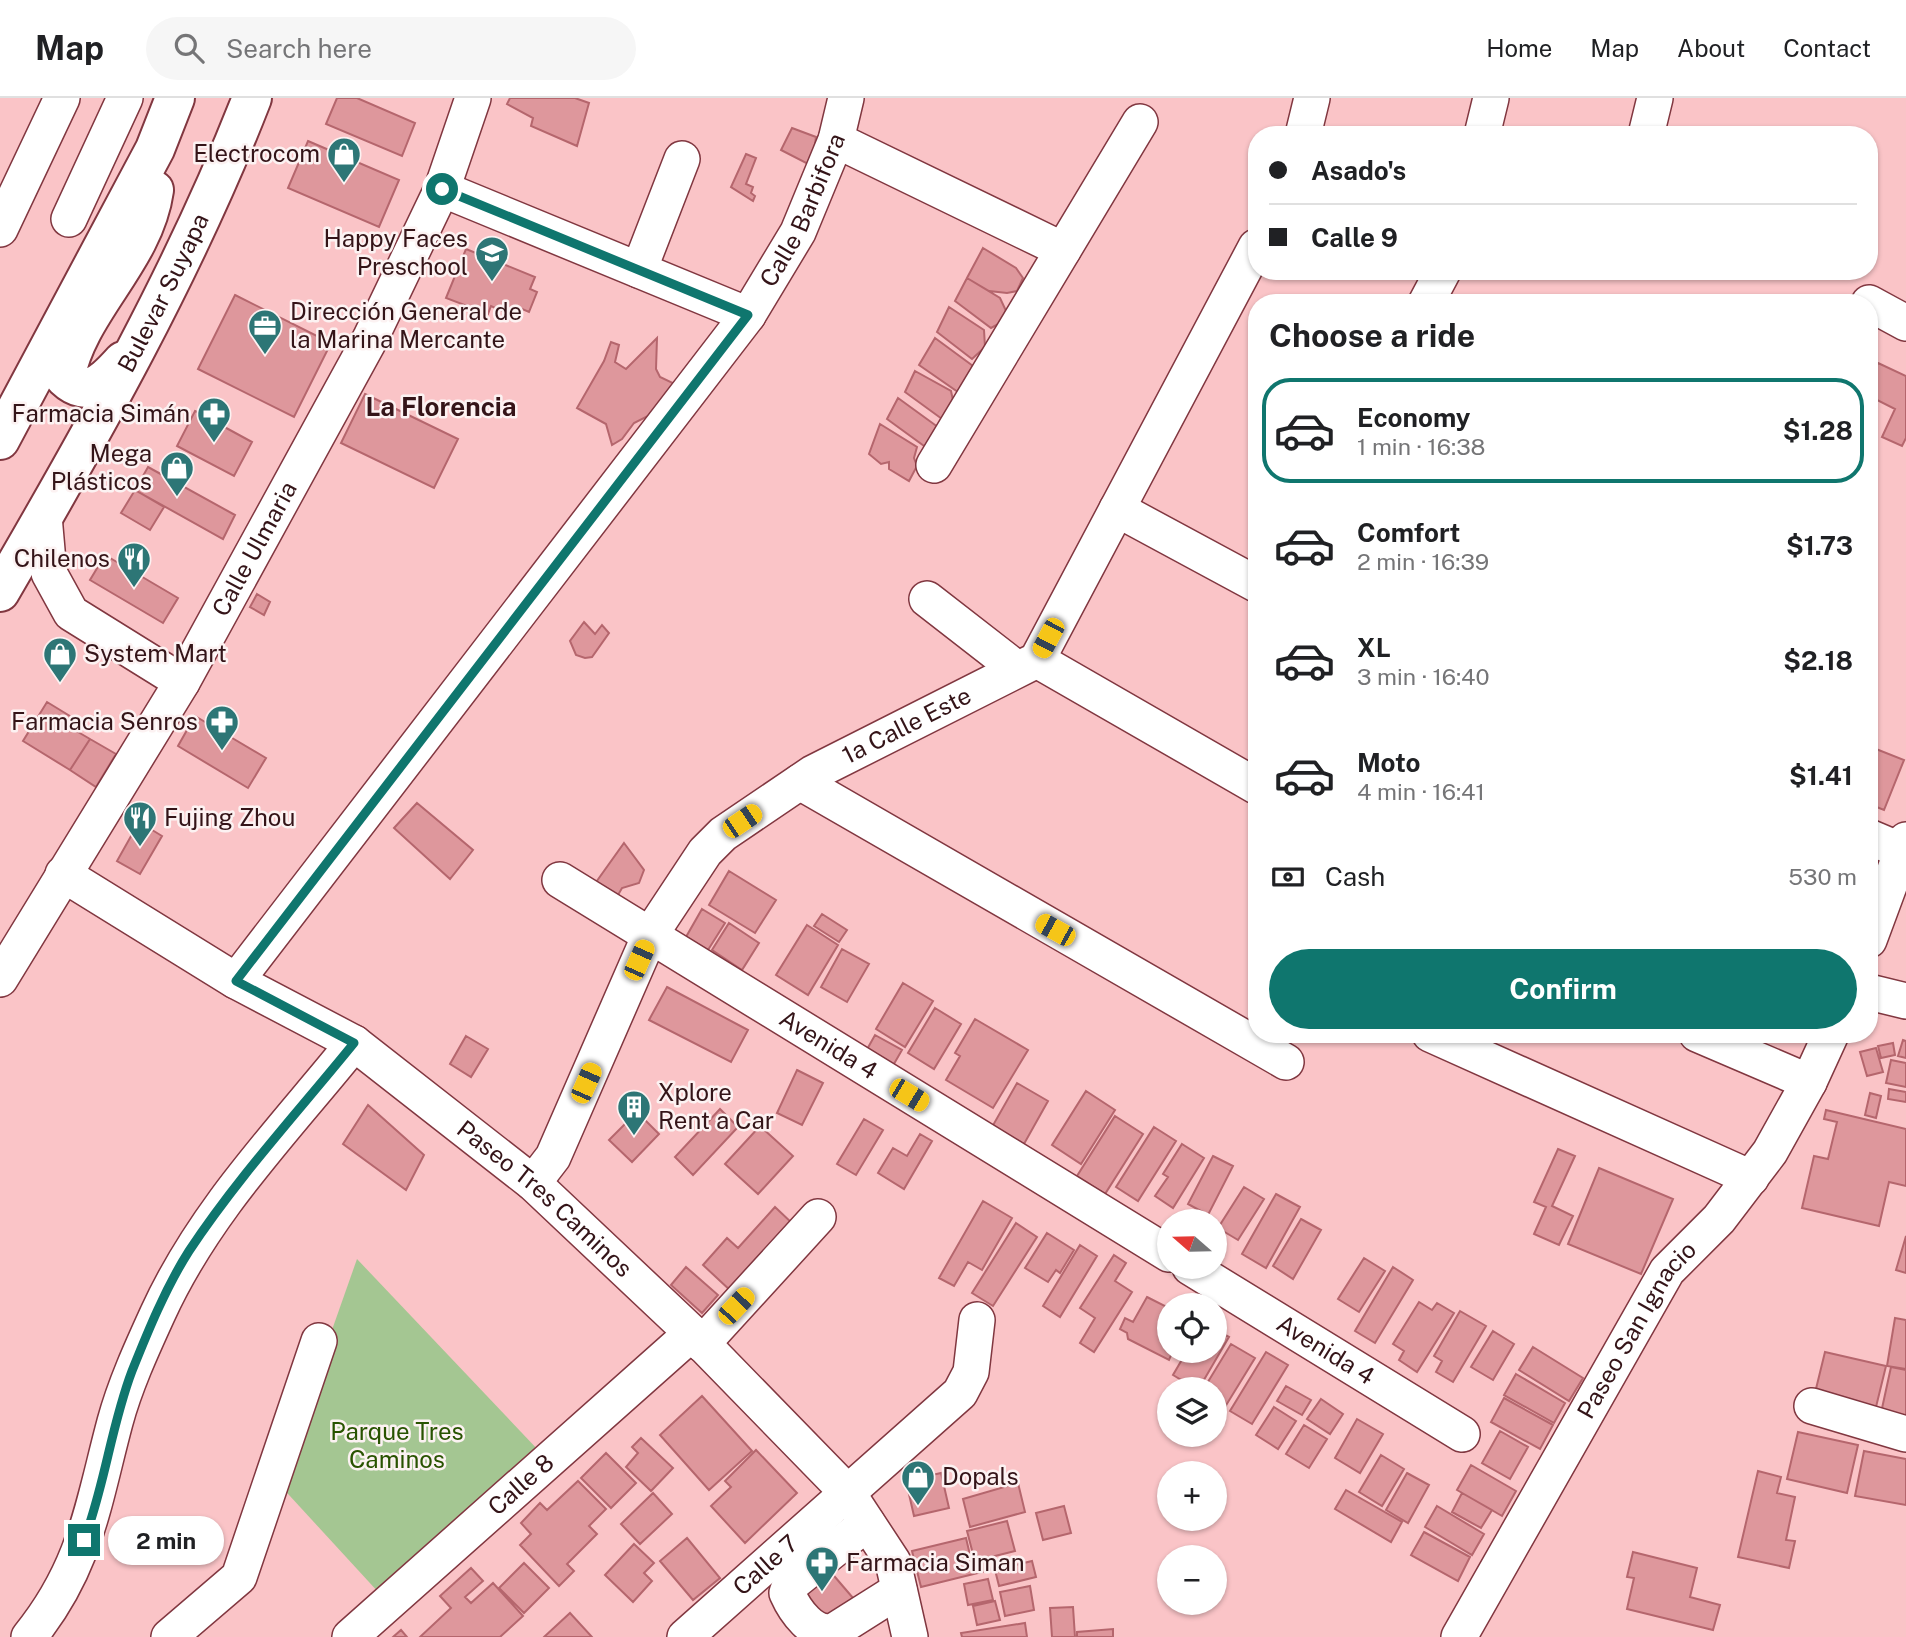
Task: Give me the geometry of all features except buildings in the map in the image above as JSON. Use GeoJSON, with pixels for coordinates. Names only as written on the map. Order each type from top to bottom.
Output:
{"type":"FeatureCollection","features":[{"type":"Feature","properties":{"kind":"main road","name":"Bulevar Suyapa"},"geometry":{"type":"LineString","coordinates":[[0,592],[136,348],[224,170],[252,98]]}},
{"type":"Feature","properties":{"kind":"main road"},"geometry":{"type":"LineString","coordinates":[[136,348],[100,384],[88,389],[75,387],[65,378],[68,363],[84,329],[138,240],[152,202],[161,102]]}},
{"type":"Feature","properties":{"kind":"main road"},"geometry":{"type":"LineString","coordinates":[[0,440],[15,405],[155,149]]}},
{"type":"Feature","properties":{"kind":"main road"},"geometry":{"type":"LineString","coordinates":[[15,405],[47,392],[69,402],[76,412],[72,446],[51,503]]}},
{"type":"Feature","properties":{"kind":"street"},"geometry":{"type":"LineString","coordinates":[[0,229],[62,98]]}},
{"type":"Feature","properties":{"kind":"street"},"geometry":{"type":"LineString","coordinates":[[69,219],[125,98]]}},
{"type":"Feature","properties":{"kind":"street","name":"Calle Ulmaria"},"geometry":{"type":"LineString","coordinates":[[0,979],[182,682],[370,339],[442,189],[473,98]]}},
{"type":"Feature","properties":{"kind":"street","name":"Calle Barbifora"},"geometry":{"type":"LineString","coordinates":[[236,981],[748,315],[798,232],[836,141],[846,98]]}},
{"type":"Feature","properties":{"kind":"street"},"geometry":{"type":"LineString","coordinates":[[1305,126],[1312,98]]}},
{"type":"Feature","properties":{"kind":"street"},"geometry":{"type":"LineString","coordinates":[[1484,126],[1491,98]]}},
{"type":"Feature","properties":{"kind":"street"},"geometry":{"type":"LineString","coordinates":[[1648,126],[1655,98]]}},
{"type":"Feature","properties":{"kind":"street"},"geometry":{"type":"LineString","coordinates":[[934,465],[1140,122]]}},
{"type":"Feature","properties":{"kind":"street"},"geometry":{"type":"LineString","coordinates":[[836,141],[1063,250]]}},
{"type":"Feature","properties":{"kind":"street"},"geometry":{"type":"LineString","coordinates":[[639,270],[682,159]]}},
{"type":"Feature","properties":{"kind":"street"},"geometry":{"type":"LineString","coordinates":[[442,189],[748,315]]}},
{"type":"Feature","properties":{"kind":"street"},"geometry":{"type":"LineString","coordinates":[[1027,664],[1117,509],[1248,262]]}},
{"type":"Feature","properties":{"kind":"street"},"geometry":{"type":"LineString","coordinates":[[1878,308],[1906,323]]}},
{"type":"Feature","properties":{"kind":"street"},"geometry":{"type":"LineString","coordinates":[[51,503],[49,573],[71,612],[182,682]]}},
{"type":"Feature","properties":{"kind":"street"},"geometry":{"type":"LineString","coordinates":[[1117,509],[1248,580]]}},
{"type":"Feature","properties":{"kind":"street"},"geometry":{"type":"LineString","coordinates":[[927,599],[1027,664],[1248,782]]}},
{"type":"Feature","properties":{"kind":"street","name":"1a Calle Este"},"geometry":{"type":"LineString","coordinates":[[533,1182],[553,1157],[650,935],[713,843],[800,782],[1027,664]]}},
{"type":"Feature","properties":{"kind":"street"},"geometry":{"type":"LineString","coordinates":[[800,782],[1248,1040]]}},
{"type":"Feature","properties":{"kind":"street"},"geometry":{"type":"LineString","coordinates":[[1878,839],[1904,845],[1878,916]]}},
{"type":"Feature","properties":{"kind":"street","name":"Paseo Tres Caminos"},"geometry":{"type":"LineString","coordinates":[[63,874],[236,981],[354,1043],[533,1182],[697,1338],[847,1492],[893,1562],[911,1637]]}},
{"type":"Feature","properties":{"kind":"street","name":"Avenida 4"},"geometry":{"type":"LineString","coordinates":[[560,880],[1157,1247]]}},
{"type":"Feature","properties":{"kind":"street"},"geometry":{"type":"LineString","coordinates":[[1878,994],[1906,1002]]}},
{"type":"Feature","properties":{"kind":"street"},"geometry":{"type":"LineString","coordinates":[[29,1637],[76,1561],[92,1519],[116,1419],[132,1372],[187,1254],[229,1194],[354,1043]]}},
{"type":"Feature","properties":{"kind":"street"},"geometry":{"type":"LineString","coordinates":[[1253,1043],[1286,1062]]}},
{"type":"Feature","properties":{"kind":"street"},"geometry":{"type":"LineString","coordinates":[[1450,1043],[1751,1178]]}},
{"type":"Feature","properties":{"kind":"street"},"geometry":{"type":"LineString","coordinates":[[1719,1043],[1809,1082]]}},
{"type":"Feature","properties":{"kind":"street","name":"Paseo San Ignacio"},"geometry":{"type":"LineString","coordinates":[[1459,1637],[1667,1271],[1719,1219],[1770,1152],[1809,1082],[1827,1043]]}},
{"type":"Feature","properties":{"kind":"street","name":"Calle 8"},"geometry":{"type":"LineString","coordinates":[[350,1637],[697,1338],[818,1217]]}},
{"type":"Feature","properties":{"kind":"street","name":"Avenida 4"},"geometry":{"type":"LineString","coordinates":[[1210,1279],[1462,1434]]}},
{"type":"Feature","properties":{"kind":"street","name":"Calle 7"},"geometry":{"type":"LineString","coordinates":[[685,1637],[960,1393],[971,1371],[977,1320]]}},
{"type":"Feature","properties":{"kind":"street"},"geometry":{"type":"LineString","coordinates":[[169,1637],[239,1577],[319,1341]]}},
{"type":"Feature","properties":{"kind":"street"},"geometry":{"type":"LineString","coordinates":[[1812,1406],[1906,1434]]}},
{"type":"Feature","properties":{"kind":"street"},"geometry":{"type":"LineString","coordinates":[[867,1523],[790,1585],[788,1593],[791,1600],[817,1632],[824,1634],[834,1631],[899,1590]]}},
{"type":"Feature","properties":{"kind":"green space","name":"Parque Tres Caminos"},"geometry":{"type":"Polygon","coordinates":[[[357,1259],[540,1452],[380,1594],[278,1483],[357,1259]]]}},
{"type":"Feature","properties":{"kind":"place","name":"Electrocom"},"geometry":{"type":"Point","coordinates":[344,184]}},
{"type":"Feature","properties":{"kind":"place","name":"Happy Faces Preschool"},"geometry":{"type":"Point","coordinates":[492,283]}},
{"type":"Feature","properties":{"kind":"place","name":"Dirección General de la Marina Mercante"},"geometry":{"type":"Point","coordinates":[265,356]}},
{"type":"Feature","properties":{"kind":"place","name":"Farmacia Simán"},"geometry":{"type":"Point","coordinates":[214,444]}},
{"type":"Feature","properties":{"kind":"place","name":"Mega Plásticos"},"geometry":{"type":"Point","coordinates":[177,498]}},
{"type":"Feature","properties":{"kind":"place","name":"Chilenos"},"geometry":{"type":"Point","coordinates":[134,589]}},
{"type":"Feature","properties":{"kind":"place","name":"System Mart"},"geometry":{"type":"Point","coordinates":[60,684]}},
{"type":"Feature","properties":{"kind":"place","name":"Farmacia Senros"},"geometry":{"type":"Point","coordinates":[222,752]}},
{"type":"Feature","properties":{"kind":"place","name":"Fujing Zhou"},"geometry":{"type":"Point","coordinates":[140,848]}},
{"type":"Feature","properties":{"kind":"place","name":"Xplore Rent a Car"},"geometry":{"type":"Point","coordinates":[634,1137]}},
{"type":"Feature","properties":{"kind":"place","name":"Dopals"},"geometry":{"type":"Point","coordinates":[918,1507]}},
{"type":"Feature","properties":{"kind":"place","name":"Farmacia Siman"},"geometry":{"type":"Point","coordinates":[822,1593]}},
{"type":"Feature","properties":{"kind":"district","name":"La Florencia"},"geometry":{"type":"Point","coordinates":[441,407]}},
{"type":"Feature","properties":{"kind":"route"},"geometry":{"type":"LineString","coordinates":[[84,1540],[92,1519],[116,1419],[132,1372],[187,1254],[229,1194],[354,1043],[236,981],[748,315],[442,189]]}}]}
